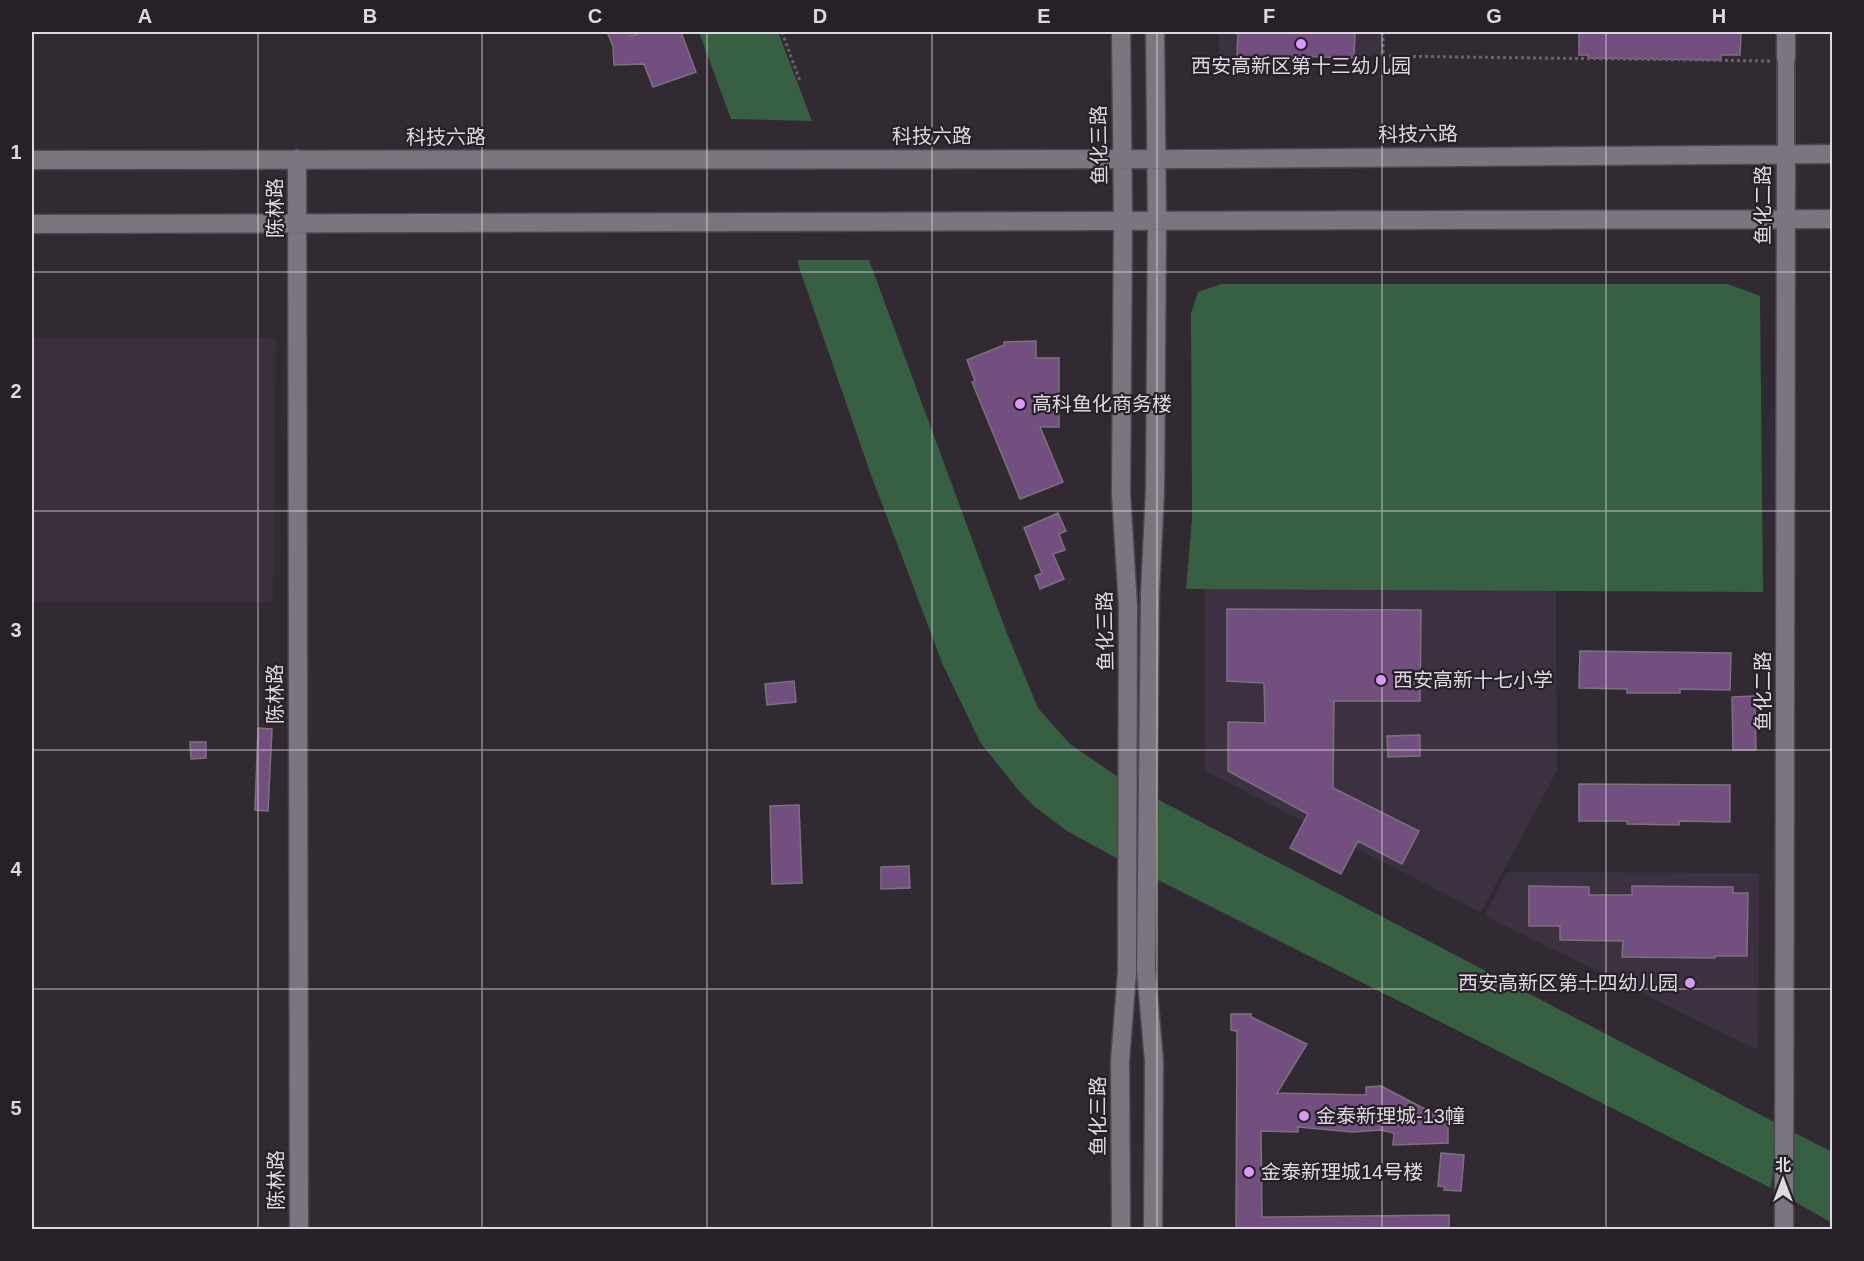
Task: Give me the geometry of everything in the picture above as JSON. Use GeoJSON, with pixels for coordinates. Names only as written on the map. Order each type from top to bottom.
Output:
{"type":"FeatureCollection","features":[{"type":"Feature","properties":{"kind":"street","name":"鱼化三路"},"geometry":{"type":"LineString","coordinates":[[1121,32],[1123,221],[1121,494],[1128,606],[1128,925],[1120,1061],[1121,1230]]}},
{"type":"Feature","properties":{"kind":"street"},"geometry":{"type":"LineString","coordinates":[[1153,1230],[1154,1061],[1146,970],[1150,594],[1155,491],[1157,221],[1155,32]]}},
{"type":"Feature","properties":{"kind":"street"},"geometry":{"type":"LineString","coordinates":[[1786,32],[1778,55],[1786,153]]}},
{"type":"Feature","properties":{"kind":"street","name":"鱼化二路"},"geometry":{"type":"LineString","coordinates":[[1784,1230],[1786,153]]}},
{"type":"Feature","properties":{"kind":"street","name":"科技六路"},"geometry":{"type":"LineString","coordinates":[[32,160],[1155,159],[1833,154]]}},
{"type":"Feature","properties":{"kind":"street","name":"陈林路"},"geometry":{"type":"LineString","coordinates":[[297,159],[298,1230]]}},
{"type":"Feature","properties":{"kind":"street"},"geometry":{"type":"LineString","coordinates":[[32,224],[1833,219]]}},
{"type":"Feature","properties":{"kind":"path"},"geometry":{"type":"LineString","coordinates":[[782,32],[800,81]]}},
{"type":"Feature","properties":{"kind":"path"},"geometry":{"type":"LineString","coordinates":[[1383,32],[1383,56],[1771,61],[1778,55]]}},
{"type":"Feature","properties":{"kind":"shaded area","name":"西安高新区第十三幼儿园"},"geometry":{"type":"Polygon","coordinates":[[[1219,32],[1383,32],[1383,56],[1219,56],[1219,32]]]}},
{"type":"Feature","properties":{"kind":"shaded area"},"geometry":{"type":"Polygon","coordinates":[[[32,338],[276,338],[273,602],[32,602],[32,338]]]}},
{"type":"Feature","properties":{"kind":"shaded area","name":"西安高新十七小学"},"geometry":{"type":"Polygon","coordinates":[[[1205,587],[1556,589],[1557,771],[1481,912],[1205,771],[1205,587]]]}},
{"type":"Feature","properties":{"kind":"shaded area","name":"西安高新区第十四幼儿园"},"geometry":{"type":"Polygon","coordinates":[[[1507,872],[1759,873],[1758,1050],[1485,916],[1507,872]]]}},
{"type":"Feature","properties":{"kind":"green space"},"geometry":{"type":"Polygon","coordinates":[[[699,32],[778,32],[812,121],[731,119],[699,32]]]}},
{"type":"Feature","properties":{"kind":"green space"},"geometry":{"type":"Polygon","coordinates":[[[798,260],[869,260],[1006,631],[1038,708],[1070,744],[1121,779],[1120,860],[1067,831],[1035,807],[1019,791],[980,742],[943,665],[871,475],[798,260]]]}},
{"type":"Feature","properties":{"kind":"green space"},"geometry":{"type":"Polygon","coordinates":[[[1221,284],[1728,284],[1760,296],[1763,592],[1186,589],[1192,519],[1191,314],[1198,292],[1221,284]]]}},
{"type":"Feature","properties":{"kind":"green space"},"geometry":{"type":"Polygon","coordinates":[[[1138,789],[1778,1124],[1771,1188],[1138,870],[1138,789]]]}},
{"type":"Feature","properties":{"kind":"green space"},"geometry":{"type":"Polygon","coordinates":[[[1795,1133],[1832,1152],[1832,1223],[1788,1198],[1795,1133]]]}},
{"type":"Feature","properties":{"kind":"building"},"geometry":{"type":"Polygon","coordinates":[[[607,32],[629,32],[631,36],[642,32],[681,32],[696,72],[653,87],[644,64],[614,65],[613,46],[607,32]]]}},
{"type":"Feature","properties":{"kind":"building","name":"西安高新区第十三幼儿园"},"geometry":{"type":"Polygon","coordinates":[[[1238,32],[1355,32],[1354,58],[1295,56],[1295,60],[1237,58],[1238,32]]]}},
{"type":"Feature","properties":{"kind":"building"},"geometry":{"type":"Polygon","coordinates":[[[1579,32],[1741,32],[1740,55],[1721,55],[1721,60],[1588,58],[1588,55],[1579,55],[1579,32]]]}},
{"type":"Feature","properties":{"kind":"building","name":"高科鱼化商务楼"},"geometry":{"type":"Polygon","coordinates":[[[1036,341],[1036,358],[1059,358],[1059,427],[1040,427],[1063,482],[1020,499],[972,382],[975,381],[967,360],[1004,345],[1004,342],[1036,341]]]}},
{"type":"Feature","properties":{"kind":"building"},"geometry":{"type":"Polygon","coordinates":[[[1058,513],[1066,531],[1059,534],[1065,550],[1053,554],[1064,579],[1040,589],[1035,576],[1042,573],[1024,528],[1058,513]]]}},
{"type":"Feature","properties":{"kind":"building"},"geometry":{"type":"Polygon","coordinates":[[[1227,609],[1421,610],[1420,701],[1334,701],[1333,788],[1419,831],[1402,864],[1358,841],[1341,874],[1290,848],[1308,814],[1228,771],[1228,722],[1265,723],[1264,683],[1227,681],[1227,609]]]}},
{"type":"Feature","properties":{"kind":"building"},"geometry":{"type":"Polygon","coordinates":[[[1580,651],[1731,653],[1730,690],[1680,689],[1680,693],[1627,693],[1627,689],[1579,688],[1580,651]]]}},
{"type":"Feature","properties":{"kind":"building"},"geometry":{"type":"Polygon","coordinates":[[[794,681],[796,702],[767,705],[765,684],[794,681]]]}},
{"type":"Feature","properties":{"kind":"building"},"geometry":{"type":"Polygon","coordinates":[[[1755,696],[1756,750],[1733,750],[1732,697],[1755,696]]]}},
{"type":"Feature","properties":{"kind":"building"},"geometry":{"type":"Polygon","coordinates":[[[258,728],[272,729],[268,811],[255,810],[258,728]]]}},
{"type":"Feature","properties":{"kind":"building"},"geometry":{"type":"Polygon","coordinates":[[[1420,735],[1420,756],[1388,757],[1387,736],[1420,735]]]}},
{"type":"Feature","properties":{"kind":"building"},"geometry":{"type":"Polygon","coordinates":[[[190,742],[206,742],[206,758],[191,759],[190,742]]]}},
{"type":"Feature","properties":{"kind":"building"},"geometry":{"type":"Polygon","coordinates":[[[1579,784],[1730,785],[1730,822],[1679,821],[1679,825],[1627,824],[1627,821],[1579,821],[1579,784]]]}},
{"type":"Feature","properties":{"kind":"building"},"geometry":{"type":"Polygon","coordinates":[[[799,805],[802,883],[772,884],[770,806],[799,805]]]}},
{"type":"Feature","properties":{"kind":"building"},"geometry":{"type":"Polygon","coordinates":[[[909,866],[910,888],[881,889],[881,867],[909,866]]]}},
{"type":"Feature","properties":{"kind":"building"},"geometry":{"type":"Polygon","coordinates":[[[1529,886],[1589,887],[1589,895],[1632,895],[1632,886],[1733,887],[1733,893],[1748,893],[1747,956],[1622,957],[1623,941],[1560,940],[1560,926],[1529,926],[1529,886]]]}},
{"type":"Feature","properties":{"kind":"building"},"geometry":{"type":"Polygon","coordinates":[[[1231,1014],[1251,1014],[1251,1017],[1307,1044],[1277,1093],[1366,1095],[1366,1087],[1381,1086],[1448,1121],[1448,1143],[1393,1145],[1394,1133],[1380,1130],[1353,1132],[1298,1127],[1298,1132],[1261,1131],[1262,1217],[1449,1215],[1449,1230],[1236,1230],[1237,1031],[1231,1030],[1231,1014]]]}},
{"type":"Feature","properties":{"kind":"building"},"geometry":{"type":"Polygon","coordinates":[[[1441,1153],[1464,1155],[1461,1191],[1444,1190],[1445,1187],[1438,1186],[1441,1153]]]}},
{"type":"Feature","properties":{"kind":"place","name":"西安高新区第十三幼儿园"},"geometry":{"type":"Point","coordinates":[1301,44]}},
{"type":"Feature","properties":{"kind":"place","name":"高科鱼化商务楼"},"geometry":{"type":"Point","coordinates":[1020,404]}},
{"type":"Feature","properties":{"kind":"place","name":"西安高新十七小学"},"geometry":{"type":"Point","coordinates":[1381,680]}},
{"type":"Feature","properties":{"kind":"place","name":"西安高新区第十四幼儿园"},"geometry":{"type":"Point","coordinates":[1690,983]}},
{"type":"Feature","properties":{"kind":"place","name":"金泰新理城-13幢"},"geometry":{"type":"Point","coordinates":[1304,1116]}},
{"type":"Feature","properties":{"kind":"place","name":"金泰新理城14号楼"},"geometry":{"type":"Point","coordinates":[1249,1172]}}]}
